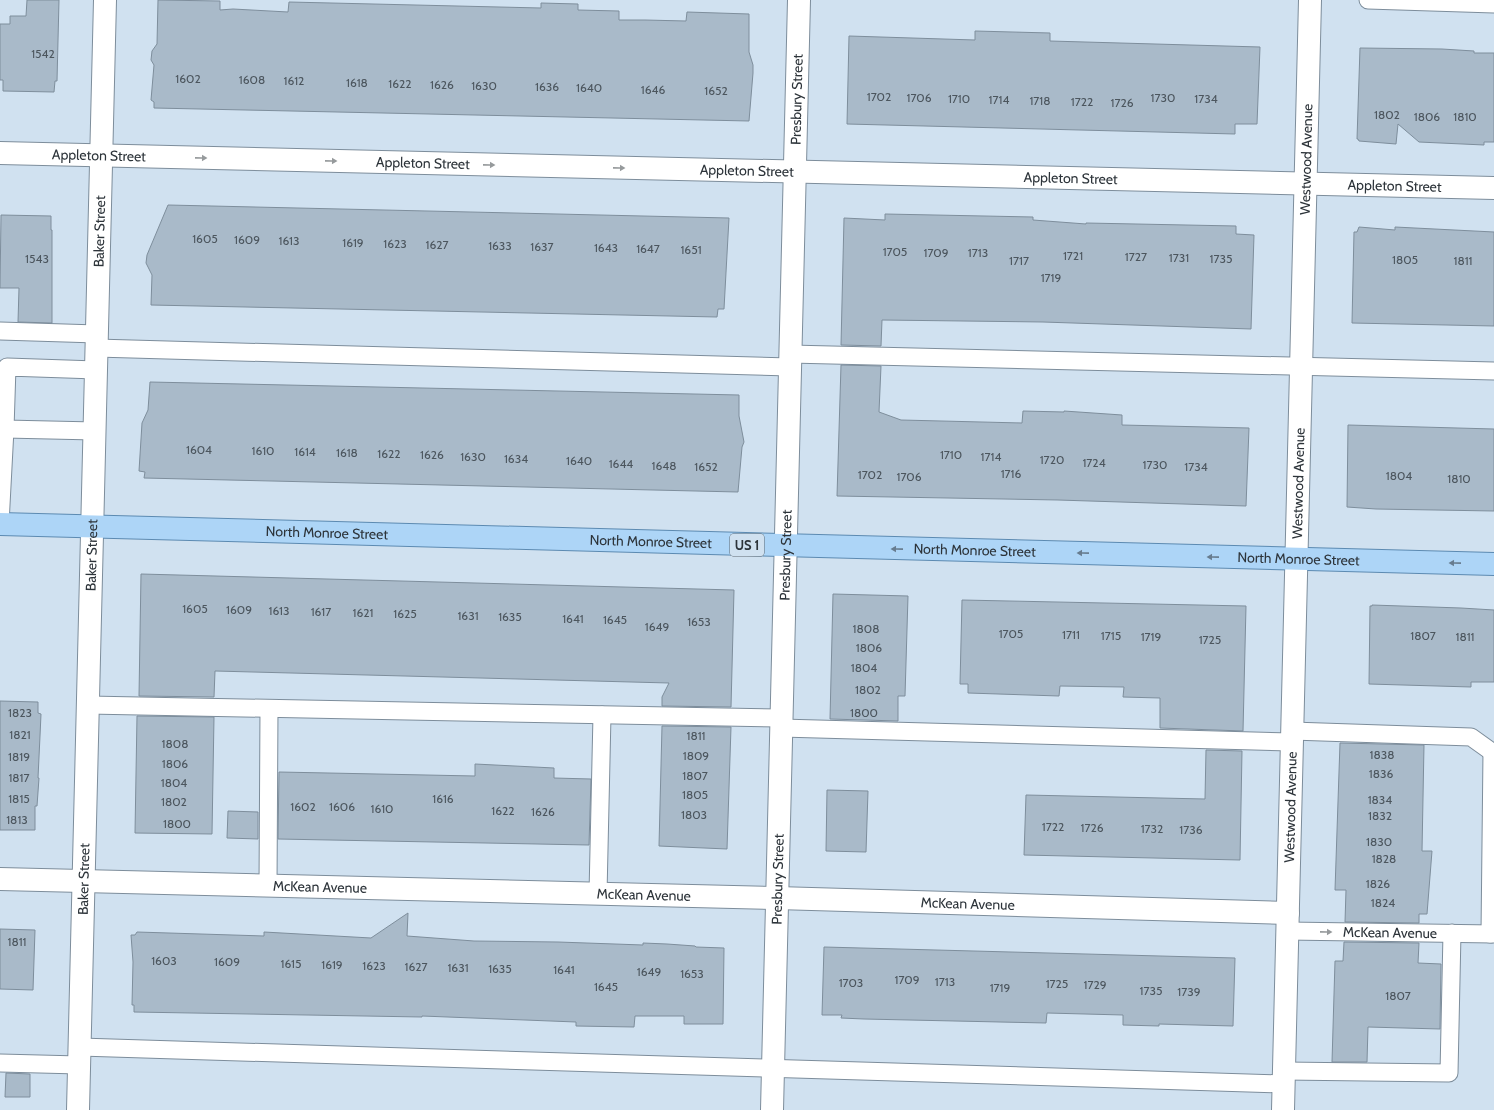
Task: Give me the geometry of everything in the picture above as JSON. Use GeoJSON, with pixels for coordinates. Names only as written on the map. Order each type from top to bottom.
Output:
{"type":"FeatureCollection","features":[{"type":"Feature","properties":{"kind":"main road","name":"North Monroe Street"},"geometry":{"type":"LineString","coordinates":[[0,524],[92,528],[1494,564]]}},
{"type":"Feature","properties":{"kind":"street","name":"Baker Street"},"geometry":{"type":"LineString","coordinates":[[78,1110],[105,0]]}},
{"type":"Feature","properties":{"kind":"street","name":"Presbury Street"},"geometry":{"type":"LineString","coordinates":[[772,1110],[799,0]]}},
{"type":"Feature","properties":{"kind":"street","name":"Westwood Avenue"},"geometry":{"type":"LineString","coordinates":[[1283,1110],[1310,0]]}},
{"type":"Feature","properties":{"kind":"street","name":"Appleton Street"},"geometry":{"type":"LineString","coordinates":[[0,153],[1494,188]]}},
{"type":"Feature","properties":{"kind":"street","name":"McKean Avenue"},"geometry":{"type":"LineString","coordinates":[[0,879],[777,898],[1287,922]]}},
{"type":"Feature","properties":{"kind":"lane"},"geometry":{"type":"LineString","coordinates":[[1368,0],[1494,4]]}},
{"type":"Feature","properties":{"kind":"lane"},"geometry":{"type":"LineString","coordinates":[[0,331],[97,341],[790,361],[1300,367],[1494,371]]}},
{"type":"Feature","properties":{"kind":"lane"},"geometry":{"type":"LineString","coordinates":[[0,524],[6,367],[96,370]]}},
{"type":"Feature","properties":{"kind":"lane"},"geometry":{"type":"LineString","coordinates":[[3,429],[94,431]]}},
{"type":"Feature","properties":{"kind":"lane"},"geometry":{"type":"LineString","coordinates":[[88,705],[602,715],[781,723],[1291,736],[1471,736],[1493,752],[1492,934]]}},
{"type":"Feature","properties":{"kind":"lane"},"geometry":{"type":"LineString","coordinates":[[268,886],[269,708]]}},
{"type":"Feature","properties":{"kind":"lane"},"geometry":{"type":"LineString","coordinates":[[598,894],[602,715]]}},
{"type":"Feature","properties":{"kind":"lane","name":"McKean Avenue"},"geometry":{"type":"LineString","coordinates":[[1287,922],[1452,933],[1492,934]]}},
{"type":"Feature","properties":{"kind":"lane"},"geometry":{"type":"LineString","coordinates":[[0,1063],[80,1056],[1284,1078],[1449,1073],[1452,933]]}},
{"type":"Feature","properties":{"kind":"building"},"geometry":{"type":"Polygon","coordinates":[[[27,0],[59,0],[57,81],[55,81],[54,92],[3,91],[3,80],[0,80],[0,24],[10,24],[10,16],[26,16],[27,0]]]}},
{"type":"Feature","properties":{"kind":"building"},"geometry":{"type":"Polygon","coordinates":[[[158,0],[220,1],[220,10],[233,9],[288,12],[289,2],[541,8],[541,3],[578,4],[578,10],[619,11],[619,20],[686,21],[687,12],[749,14],[749,52],[753,65],[753,73],[749,121],[154,108],[154,102],[151,100],[154,65],[151,60],[152,51],[157,44],[158,0]]]}},
{"type":"Feature","properties":{"kind":"building"},"geometry":{"type":"Polygon","coordinates":[[[975,31],[1050,33],[1050,41],[1260,47],[1257,124],[1235,124],[1235,134],[847,124],[849,36],[975,40],[975,31]]]}},
{"type":"Feature","properties":{"kind":"building"},"geometry":{"type":"Polygon","coordinates":[[[1360,48],[1442,49],[1474,51],[1474,53],[1494,53],[1494,142],[1484,142],[1484,145],[1419,142],[1398,124],[1396,144],[1359,141],[1357,139],[1360,48]]]}},
{"type":"Feature","properties":{"kind":"building"},"geometry":{"type":"Polygon","coordinates":[[[168,205],[729,218],[724,309],[718,309],[717,317],[151,305],[152,275],[146,263],[147,255],[168,205]]]}},
{"type":"Feature","properties":{"kind":"building"},"geometry":{"type":"Polygon","coordinates":[[[885,214],[1033,217],[1033,220],[1086,224],[1236,226],[1236,234],[1254,235],[1251,329],[1043,322],[882,320],[881,346],[841,345],[844,218],[885,220],[885,214]]]}},
{"type":"Feature","properties":{"kind":"building"},"geometry":{"type":"Polygon","coordinates":[[[1,215],[51,216],[52,323],[18,322],[19,288],[0,288],[1,215]]]}},
{"type":"Feature","properties":{"kind":"building"},"geometry":{"type":"Polygon","coordinates":[[[1359,227],[1395,230],[1395,227],[1494,232],[1494,326],[1352,323],[1354,232],[1357,232],[1359,227]]]}},
{"type":"Feature","properties":{"kind":"building"},"geometry":{"type":"Polygon","coordinates":[[[841,365],[881,366],[879,412],[901,420],[1022,423],[1023,411],[1064,411],[1122,415],[1122,425],[1249,428],[1246,506],[1058,500],[837,496],[841,365]]]}},
{"type":"Feature","properties":{"kind":"building"},"geometry":{"type":"Polygon","coordinates":[[[150,382],[739,395],[739,416],[744,442],[742,447],[738,492],[144,478],[145,472],[139,471],[142,423],[148,410],[150,382]]]}},
{"type":"Feature","properties":{"kind":"building"},"geometry":{"type":"Polygon","coordinates":[[[1348,425],[1494,429],[1494,511],[1376,509],[1347,507],[1348,425]]]}},
{"type":"Feature","properties":{"kind":"building"},"geometry":{"type":"Polygon","coordinates":[[[141,574],[734,590],[731,707],[662,706],[662,697],[669,683],[215,671],[214,697],[139,696],[141,574]]]}},
{"type":"Feature","properties":{"kind":"building"},"geometry":{"type":"Polygon","coordinates":[[[833,594],[908,596],[905,696],[898,696],[898,721],[830,719],[833,594]]]}},
{"type":"Feature","properties":{"kind":"building"},"geometry":{"type":"Polygon","coordinates":[[[962,600],[1246,606],[1243,731],[1160,728],[1160,698],[1123,697],[1124,687],[1060,686],[1059,696],[968,693],[968,684],[960,684],[962,600]]]}},
{"type":"Feature","properties":{"kind":"building"},"geometry":{"type":"Polygon","coordinates":[[[1370,606],[1494,610],[1494,682],[1471,682],[1471,687],[1369,684],[1370,606]]]}},
{"type":"Feature","properties":{"kind":"building"},"geometry":{"type":"Polygon","coordinates":[[[0,701],[38,702],[38,713],[41,714],[39,778],[37,806],[35,806],[35,830],[0,830],[0,701]]]}},
{"type":"Feature","properties":{"kind":"building"},"geometry":{"type":"Polygon","coordinates":[[[137,716],[214,717],[212,834],[135,833],[137,716]]]}},
{"type":"Feature","properties":{"kind":"building"},"geometry":{"type":"Polygon","coordinates":[[[662,726],[731,727],[727,849],[659,846],[662,726]]]}},
{"type":"Feature","properties":{"kind":"building"},"geometry":{"type":"Polygon","coordinates":[[[1340,743],[1424,745],[1422,851],[1432,851],[1427,914],[1419,914],[1419,923],[1345,922],[1346,890],[1335,890],[1340,743]]]}},
{"type":"Feature","properties":{"kind":"building"},"geometry":{"type":"Polygon","coordinates":[[[1206,750],[1242,751],[1240,860],[1024,855],[1026,795],[1205,799],[1206,750]]]}},
{"type":"Feature","properties":{"kind":"building"},"geometry":{"type":"Polygon","coordinates":[[[475,764],[554,768],[554,778],[591,779],[589,845],[278,839],[279,772],[475,776],[475,764]]]}},
{"type":"Feature","properties":{"kind":"building"},"geometry":{"type":"Polygon","coordinates":[[[827,790],[868,791],[866,852],[826,851],[827,790]]]}},
{"type":"Feature","properties":{"kind":"building"},"geometry":{"type":"Polygon","coordinates":[[[228,811],[258,812],[258,839],[227,838],[228,811]]]}},
{"type":"Feature","properties":{"kind":"building"},"geometry":{"type":"Polygon","coordinates":[[[408,913],[407,936],[474,941],[643,945],[643,943],[724,948],[723,1024],[684,1024],[684,1016],[635,1016],[634,1027],[576,1026],[576,1022],[422,1016],[134,1012],[134,1005],[132,1005],[133,962],[131,935],[135,935],[137,932],[264,936],[264,932],[371,938],[408,913]]]}},
{"type":"Feature","properties":{"kind":"building"},"geometry":{"type":"Polygon","coordinates":[[[0,929],[35,930],[33,990],[0,989],[0,929]]]}},
{"type":"Feature","properties":{"kind":"building"},"geometry":{"type":"Polygon","coordinates":[[[1344,942],[1419,943],[1418,963],[1441,964],[1440,1029],[1368,1027],[1367,1062],[1332,1062],[1335,961],[1343,961],[1344,942]]]}},
{"type":"Feature","properties":{"kind":"building"},"geometry":{"type":"Polygon","coordinates":[[[824,947],[1235,958],[1233,1026],[1159,1024],[1159,1026],[1123,1025],[1123,1015],[1047,1013],[1046,1023],[864,1019],[841,1018],[842,1015],[822,1015],[824,947]]]}},
{"type":"Feature","properties":{"kind":"building"},"geometry":{"type":"Polygon","coordinates":[[[6,1073],[30,1074],[30,1097],[5,1097],[6,1073]]]}}]}
